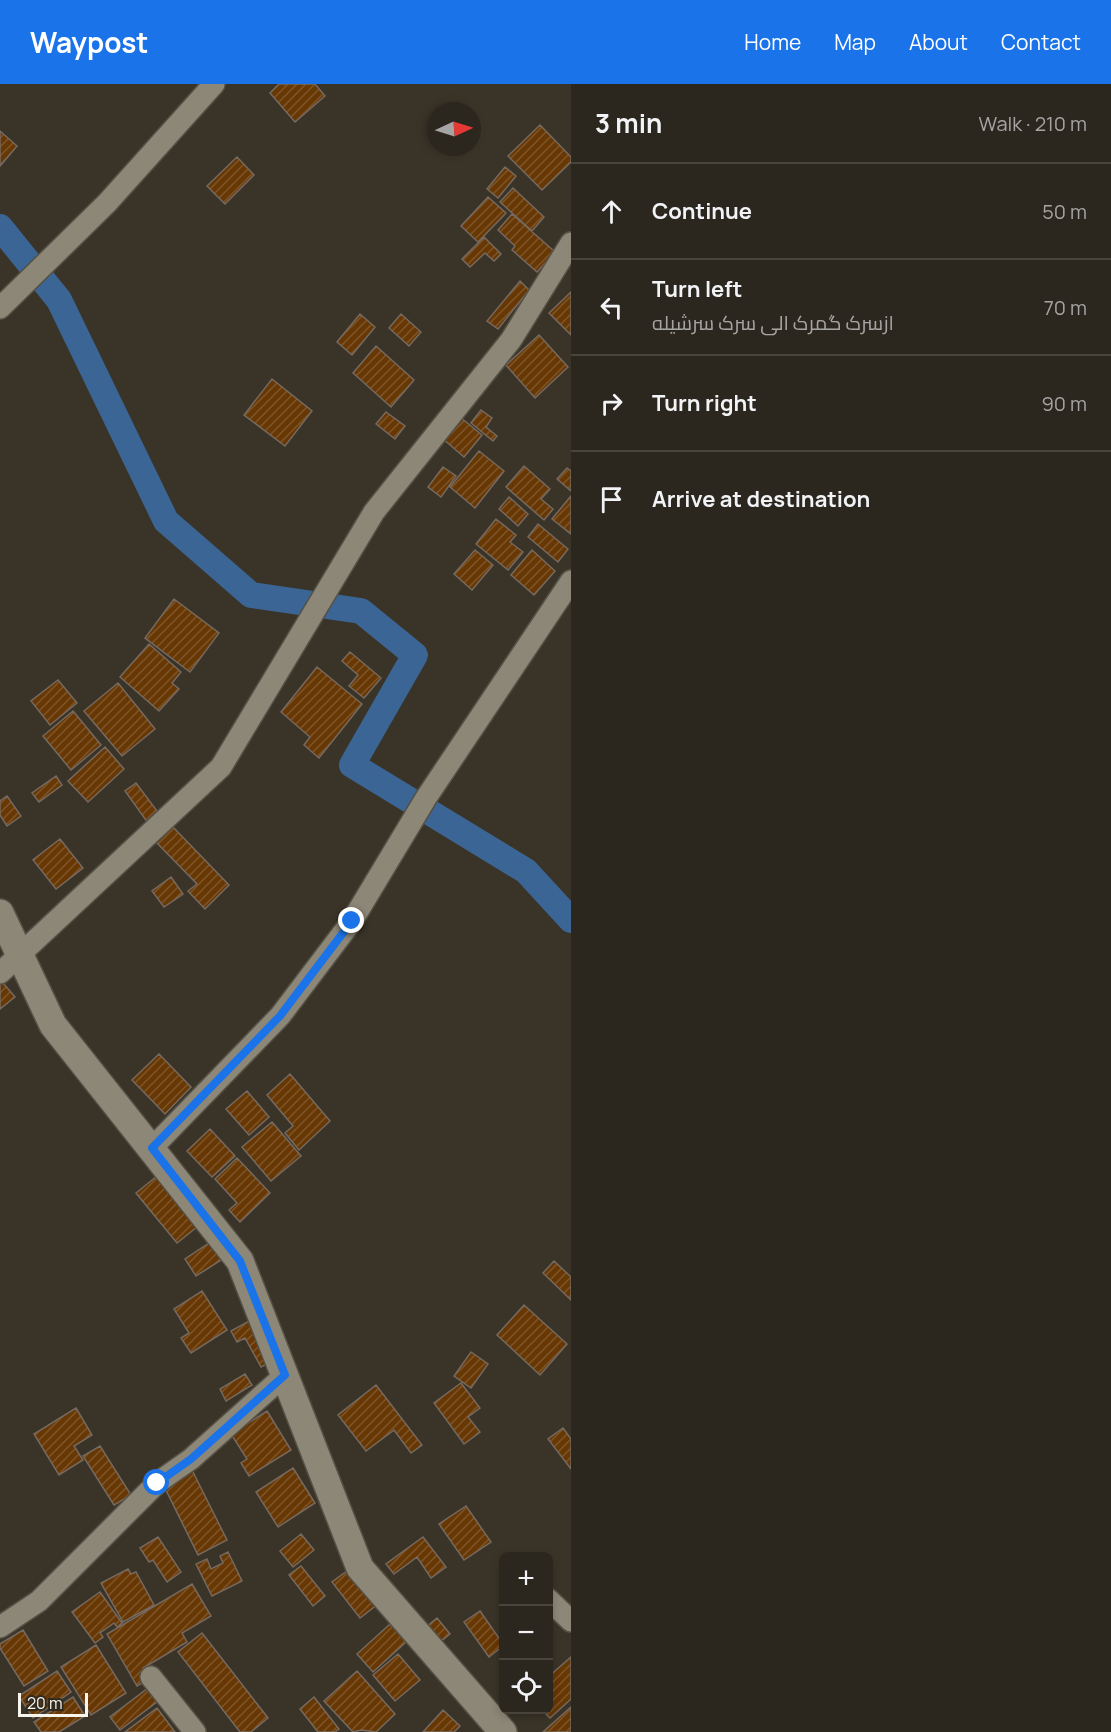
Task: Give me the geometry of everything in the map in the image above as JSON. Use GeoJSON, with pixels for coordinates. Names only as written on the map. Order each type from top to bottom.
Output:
{"type":"FeatureCollection","features":[{"type":"Feature","properties":{"kind":"street"},"geometry":{"type":"LineString","coordinates":[[0,308],[107,203],[214,84]]}},
{"type":"Feature","properties":{"kind":"street"},"geometry":{"type":"LineString","coordinates":[[10,965],[221,767],[374,512],[511,339],[571,243]]}},
{"type":"Feature","properties":{"kind":"street"},"geometry":{"type":"LineString","coordinates":[[152,1148],[280,1016],[352,921],[422,806],[571,581]]}},
{"type":"Feature","properties":{"kind":"street"},"geometry":{"type":"LineString","coordinates":[[0,913],[10,965],[53,1025],[240,1261],[360,1568],[503,1732]]}},
{"type":"Feature","properties":{"kind":"street"},"geometry":{"type":"LineString","coordinates":[[0,1627],[39,1601],[157,1483],[191,1459],[285,1375]]}},
{"type":"Feature","properties":{"kind":"street"},"geometry":{"type":"LineString","coordinates":[[553,1603],[571,1621]]}},
{"type":"Feature","properties":{"kind":"street"},"geometry":{"type":"LineString","coordinates":[[151,1677],[195,1732]]}},
{"type":"Feature","properties":{"kind":"building"},"geometry":{"type":"Polygon","coordinates":[[[279,84],[315,84],[325,96],[295,122],[270,93],[279,84]]]}},
{"type":"Feature","properties":{"kind":"building"},"geometry":{"type":"Polygon","coordinates":[[[540,125],[571,157],[571,162],[542,190],[508,156],[540,125]]]}},
{"type":"Feature","properties":{"kind":"building"},"geometry":{"type":"Polygon","coordinates":[[[0,131],[17,146],[0,166],[0,131]]]}},
{"type":"Feature","properties":{"kind":"building"},"geometry":{"type":"Polygon","coordinates":[[[237,157],[254,175],[225,204],[207,186],[237,157]]]}},
{"type":"Feature","properties":{"kind":"building"},"geometry":{"type":"Polygon","coordinates":[[[505,167],[516,176],[498,198],[487,189],[505,167]]]}},
{"type":"Feature","properties":{"kind":"building"},"geometry":{"type":"Polygon","coordinates":[[[513,188],[544,217],[532,231],[500,202],[513,188]]]}},
{"type":"Feature","properties":{"kind":"building"},"geometry":{"type":"Polygon","coordinates":[[[488,197],[506,213],[478,242],[461,226],[488,197]]]}},
{"type":"Feature","properties":{"kind":"building"},"geometry":{"type":"Polygon","coordinates":[[[512,214],[555,252],[537,272],[512,250],[515,246],[498,230],[512,214]]]}},
{"type":"Feature","properties":{"kind":"building"},"geometry":{"type":"Polygon","coordinates":[[[484,237],[501,254],[494,261],[485,253],[470,267],[462,259],[484,237]]]}},
{"type":"Feature","properties":{"kind":"building"},"geometry":{"type":"Polygon","coordinates":[[[520,281],[529,290],[498,329],[487,321],[520,281]]]}},
{"type":"Feature","properties":{"kind":"building"},"geometry":{"type":"Polygon","coordinates":[[[571,292],[571,335],[549,313],[571,292]]]}},
{"type":"Feature","properties":{"kind":"building"},"geometry":{"type":"Polygon","coordinates":[[[360,314],[375,327],[352,355],[337,342],[360,314]]]}},
{"type":"Feature","properties":{"kind":"building"},"geometry":{"type":"Polygon","coordinates":[[[401,314],[421,332],[409,346],[389,328],[401,314]]]}},
{"type":"Feature","properties":{"kind":"building"},"geometry":{"type":"Polygon","coordinates":[[[539,335],[568,367],[535,398],[506,365],[539,335]]]}},
{"type":"Feature","properties":{"kind":"building"},"geometry":{"type":"Polygon","coordinates":[[[376,346],[414,380],[391,407],[353,373],[376,346]]]}},
{"type":"Feature","properties":{"kind":"building"},"geometry":{"type":"Polygon","coordinates":[[[272,379],[312,411],[285,446],[244,415],[272,379]]]}},
{"type":"Feature","properties":{"kind":"building"},"geometry":{"type":"Polygon","coordinates":[[[481,410],[492,418],[486,427],[497,436],[493,441],[471,423],[481,410]]]}},
{"type":"Feature","properties":{"kind":"building"},"geometry":{"type":"Polygon","coordinates":[[[386,412],[405,426],[395,439],[376,424],[386,412]]]}},
{"type":"Feature","properties":{"kind":"building"},"geometry":{"type":"Polygon","coordinates":[[[460,417],[482,435],[464,457],[442,438],[460,417]]]}},
{"type":"Feature","properties":{"kind":"building"},"geometry":{"type":"Polygon","coordinates":[[[479,451],[504,471],[475,508],[450,487],[479,451]]]}},
{"type":"Feature","properties":{"kind":"building"},"geometry":{"type":"Polygon","coordinates":[[[524,466],[550,489],[541,499],[553,509],[544,520],[506,487],[524,466]]]}},
{"type":"Feature","properties":{"kind":"building"},"geometry":{"type":"Polygon","coordinates":[[[443,467],[456,476],[441,497],[428,487],[443,467]]]}},
{"type":"Feature","properties":{"kind":"building"},"geometry":{"type":"Polygon","coordinates":[[[567,468],[571,471],[571,491],[557,479],[567,468]]]}},
{"type":"Feature","properties":{"kind":"building"},"geometry":{"type":"Polygon","coordinates":[[[571,496],[571,534],[552,519],[571,496]]]}},
{"type":"Feature","properties":{"kind":"building"},"geometry":{"type":"Polygon","coordinates":[[[509,497],[528,514],[518,526],[499,509],[509,497]]]}},
{"type":"Feature","properties":{"kind":"building"},"geometry":{"type":"Polygon","coordinates":[[[496,519],[516,535],[510,542],[523,552],[508,570],[476,544],[496,519]]]}},
{"type":"Feature","properties":{"kind":"building"},"geometry":{"type":"Polygon","coordinates":[[[538,524],[568,549],[558,562],[528,537],[538,524]]]}},
{"type":"Feature","properties":{"kind":"building"},"geometry":{"type":"Polygon","coordinates":[[[475,550],[493,565],[472,590],[454,574],[475,550]]]}},
{"type":"Feature","properties":{"kind":"building"},"geometry":{"type":"Polygon","coordinates":[[[532,550],[555,571],[534,595],[511,575],[532,550]]]}},
{"type":"Feature","properties":{"kind":"building"},"geometry":{"type":"Polygon","coordinates":[[[174,599],[219,633],[190,672],[145,638],[174,599]]]}},
{"type":"Feature","properties":{"kind":"building"},"geometry":{"type":"Polygon","coordinates":[[[149,644],[181,672],[172,683],[179,689],[159,711],[120,677],[149,644]]]}},
{"type":"Feature","properties":{"kind":"building"},"geometry":{"type":"Polygon","coordinates":[[[350,652],[381,678],[364,698],[349,686],[358,675],[342,661],[350,652]]]}},
{"type":"Feature","properties":{"kind":"building"},"geometry":{"type":"Polygon","coordinates":[[[317,667],[362,704],[319,758],[304,745],[310,737],[281,712],[317,667]]]}},
{"type":"Feature","properties":{"kind":"building"},"geometry":{"type":"Polygon","coordinates":[[[58,680],[77,703],[50,725],[31,701],[58,680]]]}},
{"type":"Feature","properties":{"kind":"building"},"geometry":{"type":"Polygon","coordinates":[[[118,683],[155,729],[122,756],[84,711],[118,683]]]}},
{"type":"Feature","properties":{"kind":"building"},"geometry":{"type":"Polygon","coordinates":[[[73,711],[101,745],[71,770],[43,736],[73,711]]]}},
{"type":"Feature","properties":{"kind":"building"},"geometry":{"type":"Polygon","coordinates":[[[105,747],[124,769],[88,802],[68,781],[105,747]]]}},
{"type":"Feature","properties":{"kind":"building"},"geometry":{"type":"Polygon","coordinates":[[[56,776],[62,785],[39,802],[32,793],[56,776]]]}},
{"type":"Feature","properties":{"kind":"building"},"geometry":{"type":"Polygon","coordinates":[[[136,783],[160,815],[148,823],[125,791],[136,783]]]}},
{"type":"Feature","properties":{"kind":"building"},"geometry":{"type":"Polygon","coordinates":[[[7,796],[21,816],[7,826],[0,815],[0,801],[7,796]]]}},
{"type":"Feature","properties":{"kind":"building"},"geometry":{"type":"Polygon","coordinates":[[[172,826],[229,885],[205,909],[188,891],[197,884],[156,842],[172,826]]]}},
{"type":"Feature","properties":{"kind":"building"},"geometry":{"type":"Polygon","coordinates":[[[60,839],[83,868],[56,889],[33,860],[60,839]]]}},
{"type":"Feature","properties":{"kind":"building"},"geometry":{"type":"Polygon","coordinates":[[[171,877],[183,894],[164,907],[152,891],[171,877]]]}},
{"type":"Feature","properties":{"kind":"building"},"geometry":{"type":"Polygon","coordinates":[[[3,983],[15,997],[0,1009],[0,985],[3,983]]]}},
{"type":"Feature","properties":{"kind":"building"},"geometry":{"type":"Polygon","coordinates":[[[159,1054],[191,1087],[165,1114],[132,1080],[159,1054]]]}},
{"type":"Feature","properties":{"kind":"building"},"geometry":{"type":"Polygon","coordinates":[[[290,1074],[330,1121],[299,1150],[285,1133],[293,1126],[267,1095],[290,1074]]]}},
{"type":"Feature","properties":{"kind":"building"},"geometry":{"type":"Polygon","coordinates":[[[247,1091],[269,1117],[249,1135],[226,1109],[247,1091]]]}},
{"type":"Feature","properties":{"kind":"building"},"geometry":{"type":"Polygon","coordinates":[[[272,1122],[301,1156],[271,1181],[242,1147],[272,1122]]]}},
{"type":"Feature","properties":{"kind":"building"},"geometry":{"type":"Polygon","coordinates":[[[210,1129],[235,1156],[212,1177],[187,1151],[210,1129]]]}},
{"type":"Feature","properties":{"kind":"building"},"geometry":{"type":"Polygon","coordinates":[[[237,1158],[270,1193],[240,1222],[229,1210],[237,1203],[215,1179],[237,1158]]]}},
{"type":"Feature","properties":{"kind":"building"},"geometry":{"type":"Polygon","coordinates":[[[157,1176],[197,1227],[177,1243],[136,1193],[157,1176]]]}},
{"type":"Feature","properties":{"kind":"building"},"geometry":{"type":"Polygon","coordinates":[[[209,1243],[221,1260],[196,1276],[185,1259],[209,1243]]]}},
{"type":"Feature","properties":{"kind":"building"},"geometry":{"type":"Polygon","coordinates":[[[554,1261],[571,1277],[571,1300],[543,1273],[554,1261]]]}},
{"type":"Feature","properties":{"kind":"building"},"geometry":{"type":"Polygon","coordinates":[[[202,1291],[227,1330],[191,1353],[181,1338],[189,1333],[174,1309],[202,1291]]]}},
{"type":"Feature","properties":{"kind":"building"},"geometry":{"type":"Polygon","coordinates":[[[524,1305],[567,1344],[540,1375],[497,1335],[524,1305]]]}},
{"type":"Feature","properties":{"kind":"building"},"geometry":{"type":"Polygon","coordinates":[[[251,1320],[273,1361],[261,1367],[245,1338],[237,1342],[231,1331],[251,1320]]]}},
{"type":"Feature","properties":{"kind":"building"},"geometry":{"type":"Polygon","coordinates":[[[471,1352],[488,1364],[471,1388],[454,1376],[471,1352]]]}},
{"type":"Feature","properties":{"kind":"building"},"geometry":{"type":"Polygon","coordinates":[[[245,1374],[252,1385],[226,1401],[220,1389],[245,1374]]]}},
{"type":"Feature","properties":{"kind":"building"},"geometry":{"type":"Polygon","coordinates":[[[461,1383],[480,1408],[468,1417],[480,1432],[464,1444],[434,1403],[461,1383]]]}},
{"type":"Feature","properties":{"kind":"building"},"geometry":{"type":"Polygon","coordinates":[[[376,1385],[422,1445],[411,1453],[394,1430],[366,1451],[338,1415],[376,1385]]]}},
{"type":"Feature","properties":{"kind":"building"},"geometry":{"type":"Polygon","coordinates":[[[76,1408],[92,1435],[74,1446],[83,1460],[59,1475],[34,1434],[76,1408]]]}},
{"type":"Feature","properties":{"kind":"building"},"geometry":{"type":"Polygon","coordinates":[[[267,1411],[291,1450],[249,1476],[241,1463],[247,1459],[231,1434],[267,1411]]]}},
{"type":"Feature","properties":{"kind":"building"},"geometry":{"type":"Polygon","coordinates":[[[563,1428],[571,1439],[571,1469],[548,1439],[563,1428]]]}},
{"type":"Feature","properties":{"kind":"building"},"geometry":{"type":"Polygon","coordinates":[[[100,1446],[131,1495],[114,1505],[83,1456],[100,1446]]]}},
{"type":"Feature","properties":{"kind":"building"},"geometry":{"type":"Polygon","coordinates":[[[191,1468],[227,1540],[198,1555],[162,1482],[191,1468]]]}},
{"type":"Feature","properties":{"kind":"building"},"geometry":{"type":"Polygon","coordinates":[[[293,1468],[315,1503],[278,1527],[256,1492],[293,1468]]]}},
{"type":"Feature","properties":{"kind":"building"},"geometry":{"type":"Polygon","coordinates":[[[466,1506],[491,1542],[464,1560],[439,1524],[466,1506]]]}},
{"type":"Feature","properties":{"kind":"building"},"geometry":{"type":"Polygon","coordinates":[[[301,1534],[314,1550],[293,1567],[280,1551],[301,1534]]]}},
{"type":"Feature","properties":{"kind":"building"},"geometry":{"type":"Polygon","coordinates":[[[158,1537],[181,1572],[167,1582],[153,1560],[149,1562],[140,1548],[158,1537]]]}},
{"type":"Feature","properties":{"kind":"building"},"geometry":{"type":"Polygon","coordinates":[[[423,1537],[446,1567],[431,1578],[417,1557],[394,1574],[386,1564],[423,1537]]]}},
{"type":"Feature","properties":{"kind":"building"},"geometry":{"type":"Polygon","coordinates":[[[228,1552],[242,1581],[212,1596],[196,1564],[207,1559],[211,1569],[223,1563],[220,1556],[228,1552]]]}},
{"type":"Feature","properties":{"kind":"building"},"geometry":{"type":"Polygon","coordinates":[[[301,1566],[325,1596],[313,1606],[289,1575],[301,1566]]]}},
{"type":"Feature","properties":{"kind":"building"},"geometry":{"type":"Polygon","coordinates":[[[351,1568],[378,1604],[360,1618],[332,1582],[351,1568]]]}},
{"type":"Feature","properties":{"kind":"building"},"geometry":{"type":"Polygon","coordinates":[[[128,1569],[131,1574],[136,1572],[154,1605],[123,1622],[101,1583],[128,1569]]]}},
{"type":"Feature","properties":{"kind":"building"},"geometry":{"type":"Polygon","coordinates":[[[192,1584],[211,1616],[182,1633],[187,1642],[143,1668],[150,1678],[137,1686],[107,1634],[192,1584]]]}},
{"type":"Feature","properties":{"kind":"building"},"geometry":{"type":"Polygon","coordinates":[[[100,1592],[122,1623],[117,1627],[114,1623],[100,1633],[103,1637],[95,1643],[72,1612],[100,1592]]]}},
{"type":"Feature","properties":{"kind":"building"},"geometry":{"type":"Polygon","coordinates":[[[480,1611],[499,1638],[499,1649],[489,1657],[464,1622],[480,1611]]]}},
{"type":"Feature","properties":{"kind":"building"},"geometry":{"type":"Polygon","coordinates":[[[437,1618],[450,1634],[439,1643],[426,1627],[437,1618]]]}},
{"type":"Feature","properties":{"kind":"building"},"geometry":{"type":"Polygon","coordinates":[[[390,1624],[406,1642],[373,1672],[357,1654],[390,1624]]]}},
{"type":"Feature","properties":{"kind":"building"},"geometry":{"type":"Polygon","coordinates":[[[23,1630],[48,1671],[24,1686],[0,1648],[0,1644],[23,1630]]]}},
{"type":"Feature","properties":{"kind":"building"},"geometry":{"type":"Polygon","coordinates":[[[202,1633],[268,1718],[251,1732],[240,1732],[178,1652],[202,1633]]]}},
{"type":"Feature","properties":{"kind":"building"},"geometry":{"type":"Polygon","coordinates":[[[96,1645],[126,1693],[91,1715],[61,1667],[96,1645]]]}},
{"type":"Feature","properties":{"kind":"building"},"geometry":{"type":"Polygon","coordinates":[[[398,1654],[420,1680],[395,1701],[373,1675],[398,1654]]]}},
{"type":"Feature","properties":{"kind":"building"},"geometry":{"type":"Polygon","coordinates":[[[571,1657],[571,1699],[550,1718],[546,1714],[553,1714],[553,1673],[571,1657]]]}},
{"type":"Feature","properties":{"kind":"building"},"geometry":{"type":"Polygon","coordinates":[[[57,1671],[71,1692],[33,1718],[19,1696],[57,1671]]]}},
{"type":"Feature","properties":{"kind":"building"},"geometry":{"type":"Polygon","coordinates":[[[357,1671],[395,1714],[376,1732],[361,1730],[353,1732],[324,1701],[357,1671]]]}},
{"type":"Feature","properties":{"kind":"building"},"geometry":{"type":"Polygon","coordinates":[[[152,1685],[162,1698],[120,1730],[110,1717],[152,1685]]]}},
{"type":"Feature","properties":{"kind":"building"},"geometry":{"type":"Polygon","coordinates":[[[73,1697],[85,1716],[59,1732],[41,1732],[34,1722],[73,1697]]]}},
{"type":"Feature","properties":{"kind":"building"},"geometry":{"type":"Polygon","coordinates":[[[314,1697],[339,1729],[335,1732],[318,1732],[300,1709],[314,1697]]]}},
{"type":"Feature","properties":{"kind":"building"},"geometry":{"type":"Polygon","coordinates":[[[571,1707],[571,1732],[543,1732],[571,1707]]]}},
{"type":"Feature","properties":{"kind":"building"},"geometry":{"type":"Polygon","coordinates":[[[157,1708],[175,1732],[125,1732],[157,1708]]]}},
{"type":"Feature","properties":{"kind":"building"},"geometry":{"type":"Polygon","coordinates":[[[443,1710],[460,1726],[454,1732],[423,1732],[443,1710]]]}},
{"type":"Feature","properties":{"kind":"waterway"},"geometry":{"type":"LineString","coordinates":[[0,227],[59,300],[166,521],[251,595],[361,611],[415,655],[352,765],[526,871],[571,920]]}},
{"type":"Feature","properties":{"kind":"route"},"geometry":{"type":"LineString","coordinates":[[157,1483],[191,1459],[285,1375],[240,1261],[152,1148],[280,1016],[352,921]]}}]}
